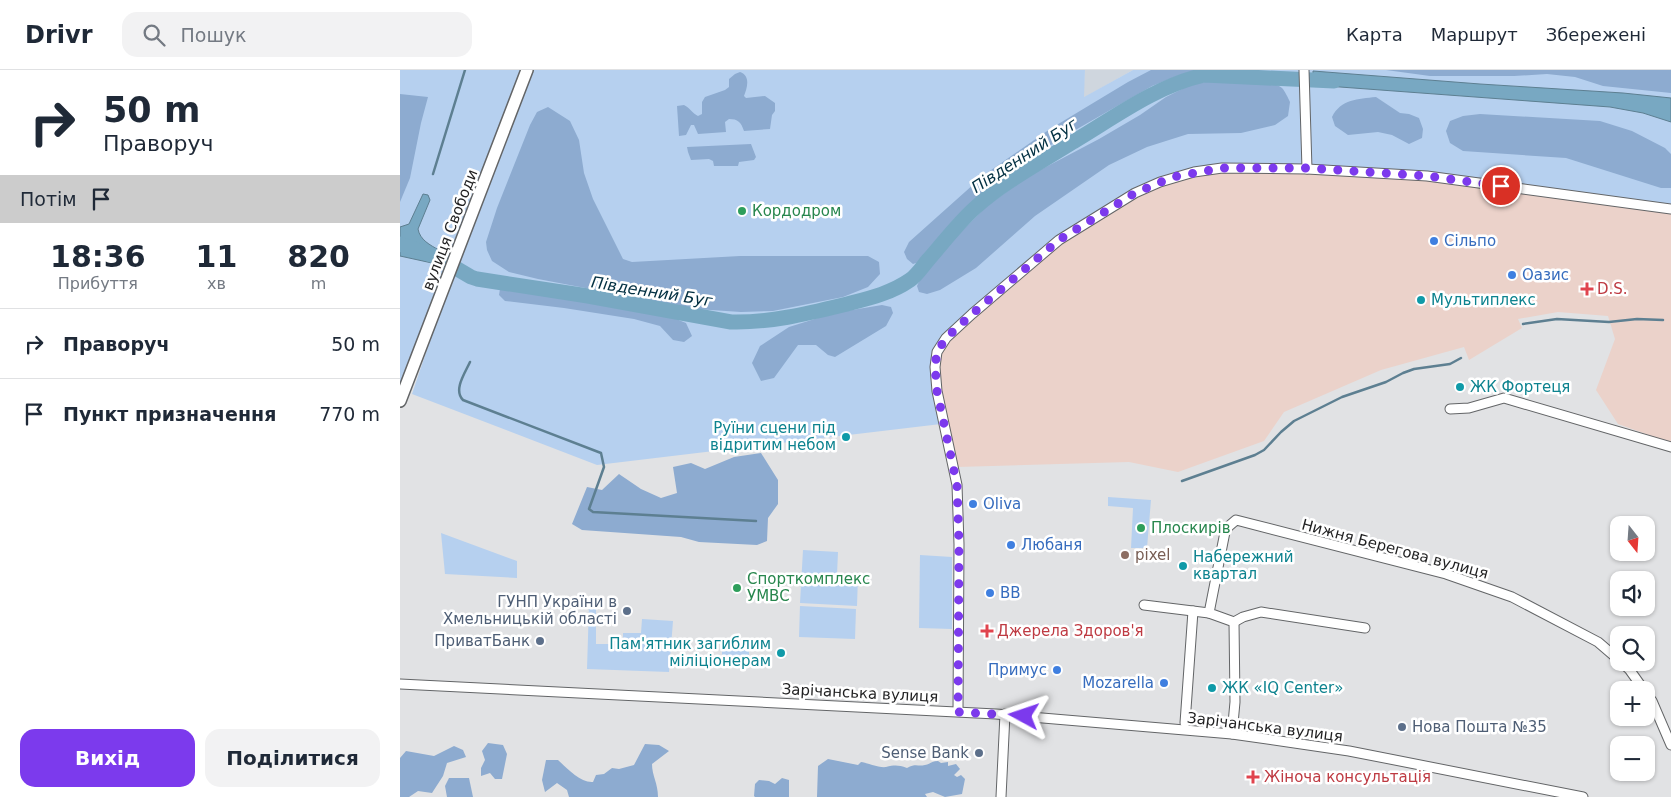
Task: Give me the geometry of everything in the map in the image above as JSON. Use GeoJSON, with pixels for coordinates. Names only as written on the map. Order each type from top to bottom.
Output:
{"type":"FeatureCollection","features":[{"type":"Feature","properties":{"kind":"main road","name":"вулиця Свободи"},"geometry":{"type":"LineString","coordinates":[[400,401],[527,70]]}},
{"type":"Feature","properties":{"kind":"street"},"geometry":{"type":"LineString","coordinates":[[1304,70],[1307,168]]}},
{"type":"Feature","properties":{"kind":"street"},"geometry":{"type":"LineString","coordinates":[[958,712],[959,544],[957,485],[935,378],[939,346],[972,314],[1042,253],[1071,232],[1135,193],[1173,177],[1222,168],[1307,168],[1427,176],[1671,209]]}},
{"type":"Feature","properties":{"kind":"street"},"geometry":{"type":"LineString","coordinates":[[1450,409],[1469,408],[1504,398],[1671,447]]}},
{"type":"Feature","properties":{"kind":"street","name":"Нижня Берегова вулиця"},"geometry":{"type":"LineString","coordinates":[[1209,613],[1222,542],[1229,526],[1236,520],[1446,574],[1512,597],[1598,642],[1610,652]]}},
{"type":"Feature","properties":{"kind":"street"},"geometry":{"type":"LineString","coordinates":[[1144,605],[1209,613],[1234,622],[1243,617],[1262,612],[1365,628]]}},
{"type":"Feature","properties":{"kind":"street"},"geometry":{"type":"LineString","coordinates":[[1185,723],[1193,611]]}},
{"type":"Feature","properties":{"kind":"street"},"geometry":{"type":"LineString","coordinates":[[1232,734],[1234,622]]}},
{"type":"Feature","properties":{"kind":"street","name":"Зарічанська вулиця"},"geometry":{"type":"LineString","coordinates":[[400,684],[1006,714],[1232,734],[1349,751],[1583,797]]}},
{"type":"Feature","properties":{"kind":"street"},"geometry":{"type":"LineString","coordinates":[[1655,708],[1671,745]]}},
{"type":"Feature","properties":{"kind":"street"},"geometry":{"type":"LineString","coordinates":[[1001,797],[1006,714]]}},
{"type":"Feature","properties":{"kind":"shaded area"},"geometry":{"type":"Polygon","coordinates":[[[400,70],[523,70],[400,390],[400,70]]]}},
{"type":"Feature","properties":{"kind":"shaded area"},"geometry":{"type":"Polygon","coordinates":[[[531,70],[1085,70],[1084,97],[1133,70],[1301,70],[1303,165],[1221,164],[1172,173],[1133,190],[969,311],[936,344],[932,358],[931,378],[941,424],[597,465],[412,394],[440,311],[531,70]]]}},
{"type":"Feature","properties":{"kind":"shaded area"},"geometry":{"type":"Polygon","coordinates":[[[1085,70],[1133,70],[1083,98],[1085,70]]]}},
{"type":"Feature","properties":{"kind":"shaded area"},"geometry":{"type":"Polygon","coordinates":[[[1151,70],[1209,70],[1177,76],[1152,86],[1058,140],[988,189],[946,229],[919,262],[913,264],[907,259],[904,252],[909,242],[984,175],[1050,129],[1151,70]]]}},
{"type":"Feature","properties":{"kind":"shaded area"},"geometry":{"type":"Polygon","coordinates":[[[1308,70],[1671,70],[1671,205],[1427,172],[1310,165],[1308,70]]]}},
{"type":"Feature","properties":{"kind":"shaded area"},"geometry":{"type":"Polygon","coordinates":[[[1386,70],[1671,70],[1671,93],[1603,86],[1575,77],[1547,74],[1430,76],[1386,70]]]}},
{"type":"Feature","properties":{"kind":"shaded area"},"geometry":{"type":"Polygon","coordinates":[[[1313,71],[1671,98],[1671,122],[1643,113],[1610,107],[1313,85],[1313,71]]]}},
{"type":"Feature","properties":{"kind":"shaded area"},"geometry":{"type":"Polygon","coordinates":[[[740,72],[747,79],[744,96],[746,98],[765,96],[775,103],[775,111],[772,115],[770,129],[744,131],[739,122],[729,119],[725,122],[726,132],[698,134],[694,125],[691,125],[686,135],[679,136],[677,106],[684,105],[698,116],[702,114],[702,102],[705,97],[725,90],[729,87],[729,79],[740,72]]]}},
{"type":"Feature","properties":{"kind":"shaded area"},"geometry":{"type":"Polygon","coordinates":[[[1210,81],[1248,81],[1277,85],[1283,89],[1290,102],[1288,116],[1275,125],[1241,133],[1188,134],[1147,147],[1109,165],[1035,216],[976,268],[940,290],[927,294],[919,292],[917,286],[921,277],[945,248],[987,206],[1027,177],[1099,139],[1166,97],[1190,85],[1210,81]]]}},
{"type":"Feature","properties":{"kind":"shaded area"},"geometry":{"type":"Polygon","coordinates":[[[400,94],[428,97],[410,178],[400,202],[400,94]]]}},
{"type":"Feature","properties":{"kind":"shaded area"},"geometry":{"type":"Polygon","coordinates":[[[1376,97],[1400,113],[1419,118],[1423,129],[1422,138],[1409,144],[1392,135],[1378,132],[1348,135],[1335,126],[1332,117],[1345,103],[1376,97]]]}},
{"type":"Feature","properties":{"kind":"shaded area"},"geometry":{"type":"Polygon","coordinates":[[[548,107],[570,121],[579,140],[584,173],[593,199],[623,259],[632,262],[740,256],[868,256],[879,262],[880,274],[868,287],[843,297],[773,311],[741,312],[696,309],[509,272],[492,261],[486,242],[497,208],[530,125],[537,112],[548,107]]]}},
{"type":"Feature","properties":{"kind":"shaded area"},"geometry":{"type":"Polygon","coordinates":[[[1480,114],[1600,121],[1632,131],[1665,148],[1671,154],[1671,188],[1661,188],[1566,158],[1463,151],[1450,143],[1446,131],[1450,121],[1463,116],[1480,114]]]}},
{"type":"Feature","properties":{"kind":"shaded area"},"geometry":{"type":"Polygon","coordinates":[[[751,144],[756,157],[754,160],[739,162],[738,166],[714,166],[713,161],[709,159],[691,160],[687,147],[751,144]]]}},
{"type":"Feature","properties":{"kind":"shaded area"},"geometry":{"type":"Polygon","coordinates":[[[1222,171],[1307,172],[1427,179],[1671,212],[1671,443],[1618,424],[1596,390],[1615,339],[1608,316],[1558,312],[1518,319],[1522,328],[1469,360],[1464,347],[1381,370],[1284,412],[1264,441],[1178,472],[1129,462],[957,467],[939,377],[939,359],[942,348],[974,316],[1061,243],[1136,197],[1174,181],[1222,171]]]}},
{"type":"Feature","properties":{"kind":"shaded area"},"geometry":{"type":"Polygon","coordinates":[[[423,194],[428,195],[430,200],[418,229],[423,239],[439,250],[435,262],[432,263],[400,256],[400,227],[409,224],[423,194]]]}},
{"type":"Feature","properties":{"kind":"shaded area"},"geometry":{"type":"Polygon","coordinates":[[[511,288],[625,306],[671,317],[686,323],[692,336],[684,342],[673,340],[660,326],[634,319],[505,301],[499,295],[500,289],[511,288]]]}},
{"type":"Feature","properties":{"kind":"shaded area"},"geometry":{"type":"Polygon","coordinates":[[[882,305],[891,307],[893,313],[886,326],[835,357],[828,355],[816,345],[798,345],[774,378],[761,381],[752,363],[760,346],[789,327],[834,313],[882,305]]]}},
{"type":"Feature","properties":{"kind":"shaded area"},"geometry":{"type":"Polygon","coordinates":[[[761,453],[778,480],[778,504],[768,518],[767,541],[757,545],[699,542],[681,537],[582,530],[572,524],[587,487],[602,490],[619,474],[641,489],[661,498],[677,493],[673,467],[691,463],[705,469],[734,457],[761,453]]]}},
{"type":"Feature","properties":{"kind":"shaded area","name":"Плоскирів"},"geometry":{"type":"Polygon","coordinates":[[[1108,497],[1151,500],[1147,548],[1131,548],[1133,508],[1108,506],[1108,497]]]}},
{"type":"Feature","properties":{"kind":"shaded area"},"geometry":{"type":"Polygon","coordinates":[[[441,533],[517,561],[517,578],[445,574],[441,533]]]}},
{"type":"Feature","properties":{"kind":"shaded area"},"geometry":{"type":"Polygon","coordinates":[[[803,550],[838,552],[837,575],[858,576],[857,606],[800,603],[803,550]]]}},
{"type":"Feature","properties":{"kind":"shaded area"},"geometry":{"type":"Polygon","coordinates":[[[920,555],[952,557],[952,629],[919,628],[920,555]]]}},
{"type":"Feature","properties":{"kind":"shaded area"},"geometry":{"type":"Polygon","coordinates":[[[589,605],[596,606],[596,644],[612,644],[613,639],[623,638],[623,633],[641,633],[642,619],[673,621],[669,672],[587,669],[589,605]]]}},
{"type":"Feature","properties":{"kind":"shaded area"},"geometry":{"type":"Polygon","coordinates":[[[800,606],[856,609],[855,639],[799,637],[800,606]]]}},
{"type":"Feature","properties":{"kind":"shaded area"},"geometry":{"type":"Polygon","coordinates":[[[727,640],[743,640],[749,647],[749,661],[742,667],[727,666],[722,660],[722,645],[727,640]]]}},
{"type":"Feature","properties":{"kind":"shaded area"},"geometry":{"type":"Polygon","coordinates":[[[488,743],[503,745],[507,754],[502,779],[495,779],[490,773],[481,776],[481,768],[485,760],[482,751],[488,743]]]}},
{"type":"Feature","properties":{"kind":"shaded area"},"geometry":{"type":"Polygon","coordinates":[[[645,744],[659,745],[669,751],[652,764],[658,797],[569,797],[567,790],[557,783],[545,792],[542,780],[546,760],[558,760],[579,778],[593,782],[596,775],[604,774],[612,768],[619,769],[634,765],[645,744]]]}},
{"type":"Feature","properties":{"kind":"shaded area"},"geometry":{"type":"Polygon","coordinates":[[[454,746],[463,750],[466,757],[447,763],[443,776],[432,793],[418,791],[409,797],[400,797],[400,758],[406,751],[434,756],[454,746]]]}},
{"type":"Feature","properties":{"kind":"shaded area"},"geometry":{"type":"Polygon","coordinates":[[[828,759],[858,765],[861,762],[883,767],[901,766],[907,768],[925,765],[934,761],[948,762],[948,766],[956,764],[960,769],[954,775],[957,777],[961,775],[965,779],[962,794],[945,797],[933,792],[925,794],[927,797],[817,797],[818,766],[828,759]]]}},
{"type":"Feature","properties":{"kind":"shaded area"},"geometry":{"type":"Polygon","coordinates":[[[449,778],[469,778],[473,797],[447,797],[445,786],[449,778]]]}},
{"type":"Feature","properties":{"kind":"shaded area"},"geometry":{"type":"Polygon","coordinates":[[[782,778],[789,780],[789,797],[754,796],[755,784],[759,780],[775,784],[782,778]]]}},
{"type":"Feature","properties":{"kind":"waterway"},"geometry":{"type":"LineString","coordinates":[[433,174],[465,70]]}},
{"type":"Feature","properties":{"kind":"waterway","name":"Південний Буг"},"geometry":{"type":"LineString","coordinates":[[400,244],[437,257],[477,279],[588,296],[731,322],[787,317],[869,298],[902,285],[915,276],[969,213],[998,189],[1120,113],[1169,87],[1204,75],[1334,81]]}},
{"type":"Feature","properties":{"kind":"waterway"},"geometry":{"type":"LineString","coordinates":[[1523,324],[1557,319],[1609,322],[1637,319],[1663,320]]}},
{"type":"Feature","properties":{"kind":"waterway"},"geometry":{"type":"LineString","coordinates":[[1182,481],[1255,455],[1264,450],[1294,421],[1342,397],[1386,382],[1414,369],[1450,364],[1461,358]]}},
{"type":"Feature","properties":{"kind":"waterway"},"geometry":{"type":"LineString","coordinates":[[470,362],[463,376],[459,391],[463,400],[601,453],[604,467],[589,509],[593,512],[756,521]]}},
{"type":"Feature","properties":{"kind":"place","name":"Кордодром"},"geometry":{"type":"Point","coordinates":[742,211]}},
{"type":"Feature","properties":{"kind":"place","name":"Сільпо"},"geometry":{"type":"Point","coordinates":[1434,241]}},
{"type":"Feature","properties":{"kind":"place","name":"Оазис"},"geometry":{"type":"Point","coordinates":[1512,275]}},
{"type":"Feature","properties":{"kind":"place","name":"D.S."},"geometry":{"type":"Point","coordinates":[1587,289]}},
{"type":"Feature","properties":{"kind":"place","name":"Мультиплекс"},"geometry":{"type":"Point","coordinates":[1421,300]}},
{"type":"Feature","properties":{"kind":"place","name":"ЖК Фортеця"},"geometry":{"type":"Point","coordinates":[1460,387]}},
{"type":"Feature","properties":{"kind":"place","name":"Руїни сцени під відритим небом"},"geometry":{"type":"Point","coordinates":[846,437]}},
{"type":"Feature","properties":{"kind":"place","name":"Oliva"},"geometry":{"type":"Point","coordinates":[973,504]}},
{"type":"Feature","properties":{"kind":"place","name":"Плоскирів"},"geometry":{"type":"Point","coordinates":[1141,528]}},
{"type":"Feature","properties":{"kind":"place","name":"Любаня"},"geometry":{"type":"Point","coordinates":[1011,545]}},
{"type":"Feature","properties":{"kind":"place","name":"pixel"},"geometry":{"type":"Point","coordinates":[1125,555]}},
{"type":"Feature","properties":{"kind":"place","name":"Набережний квартал"},"geometry":{"type":"Point","coordinates":[1183,566]}},
{"type":"Feature","properties":{"kind":"place","name":"Спорткомплекс УМВС"},"geometry":{"type":"Point","coordinates":[737,588]}},
{"type":"Feature","properties":{"kind":"place","name":"ВВ"},"geometry":{"type":"Point","coordinates":[990,593]}},
{"type":"Feature","properties":{"kind":"place","name":"ГУНП України в Хмельницькій області"},"geometry":{"type":"Point","coordinates":[627,611]}},
{"type":"Feature","properties":{"kind":"place","name":"Джерела Здоров'я"},"geometry":{"type":"Point","coordinates":[987,631]}},
{"type":"Feature","properties":{"kind":"place","name":"ПриватБанк"},"geometry":{"type":"Point","coordinates":[540,641]}},
{"type":"Feature","properties":{"kind":"place","name":"Пам'ятник загиблим міліціонерам"},"geometry":{"type":"Point","coordinates":[781,653]}},
{"type":"Feature","properties":{"kind":"place","name":"Примус"},"geometry":{"type":"Point","coordinates":[1057,670]}},
{"type":"Feature","properties":{"kind":"place","name":"Mozarella"},"geometry":{"type":"Point","coordinates":[1164,683]}},
{"type":"Feature","properties":{"kind":"place","name":"ЖК «IQ Center»"},"geometry":{"type":"Point","coordinates":[1212,688]}},
{"type":"Feature","properties":{"kind":"place","name":"Нова Пошта №35"},"geometry":{"type":"Point","coordinates":[1402,727]}},
{"type":"Feature","properties":{"kind":"place","name":"Sense Bank"},"geometry":{"type":"Point","coordinates":[979,753]}},
{"type":"Feature","properties":{"kind":"place","name":"Жіноча консультація"},"geometry":{"type":"Point","coordinates":[1253,777]}},
{"type":"Feature","properties":{"kind":"route"},"geometry":{"type":"LineString","coordinates":[[1024,716],[958,712],[959,544],[957,485],[935,378],[937,352],[939,346],[946,338],[1059,240],[1135,193],[1173,177],[1222,168],[1307,168],[1427,176],[1501,186]]}}]}
